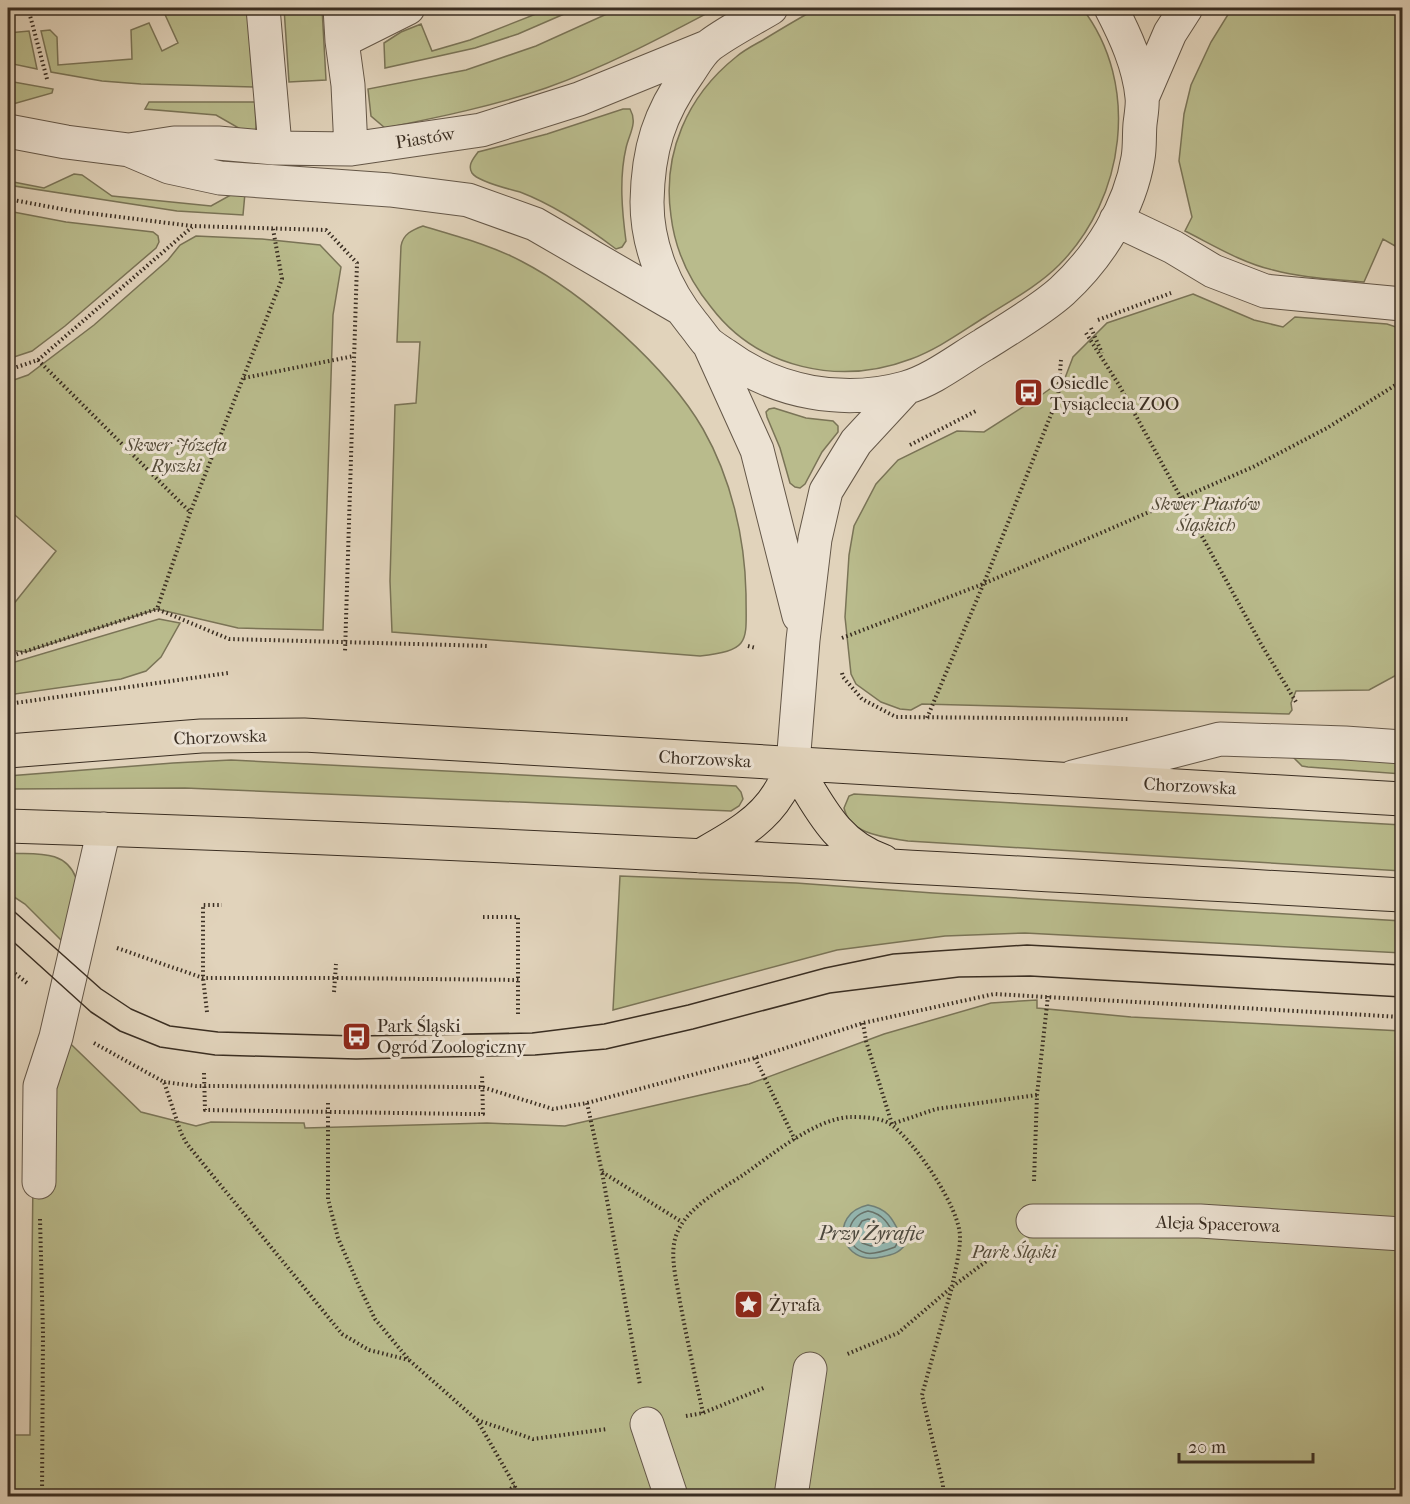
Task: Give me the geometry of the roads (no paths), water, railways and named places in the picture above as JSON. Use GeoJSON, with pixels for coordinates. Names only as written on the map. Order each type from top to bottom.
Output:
{"type":"FeatureCollection","features":[{"type":"Feature","properties":{"kind":"main road","name":"Chorzowska"},"geometry":{"type":"LineString","coordinates":[[8,751],[201,736],[304,735],[1402,799]]}},
{"type":"Feature","properties":{"kind":"main road"},"geometry":{"type":"LineString","coordinates":[[700,856],[741,833],[765,812],[780,793],[793,764]]}},
{"type":"Feature","properties":{"kind":"main road"},"geometry":{"type":"LineString","coordinates":[[793,764],[844,840],[865,855],[900,867]]}},
{"type":"Feature","properties":{"kind":"main road"},"geometry":{"type":"LineString","coordinates":[[8,826],[309,836],[1402,895]]}},
{"type":"Feature","properties":{"kind":"street"},"geometry":{"type":"LineString","coordinates":[[263,8],[274,134]]}},
{"type":"Feature","properties":{"kind":"street"},"geometry":{"type":"LineString","coordinates":[[340,8],[348,85],[351,149]]}},
{"type":"Feature","properties":{"kind":"street"},"geometry":{"type":"LineString","coordinates":[[342,41],[408,8]]}},
{"type":"Feature","properties":{"kind":"street"},"geometry":{"type":"LineString","coordinates":[[771,8],[707,47],[672,96],[657,130],[648,172],[647,212],[655,255],[664,280],[681,309],[708,343],[757,450],[804,631]]}},
{"type":"Feature","properties":{"kind":"street"},"geometry":{"type":"LineString","coordinates":[[793,764],[804,631],[816,527],[826,491],[856,441],[906,388],[945,368],[994,338],[1059,293],[1096,253],[1116,220],[1138,159],[1142,98],[1136,67],[1125,34],[1111,8]]}},
{"type":"Feature","properties":{"kind":"street"},"geometry":{"type":"LineString","coordinates":[[1142,98],[1170,33],[1186,8]]}},
{"type":"Feature","properties":{"kind":"street","name":"Piastów"},"geometry":{"type":"LineString","coordinates":[[129,150],[174,143],[351,149],[481,130],[579,99],[707,47]]}},
{"type":"Feature","properties":{"kind":"street","name":"Piastów"},"geometry":{"type":"LineString","coordinates":[[8,131],[66,142],[129,150],[169,167],[220,178],[390,190],[468,200],[535,224],[681,309]]}},
{"type":"Feature","properties":{"kind":"street"},"geometry":{"type":"LineString","coordinates":[[1116,220],[1173,247],[1213,271],[1265,291],[1402,304]]}},
{"type":"Feature","properties":{"kind":"street"},"geometry":{"type":"LineString","coordinates":[[708,343],[740,366],[763,378],[801,391],[845,396],[906,388]]}},
{"type":"Feature","properties":{"kind":"street"},"geometry":{"type":"LineString","coordinates":[[1067,779],[1220,739],[1402,747]]}},
{"type":"Feature","properties":{"kind":"street"},"geometry":{"type":"LineString","coordinates":[[39,1182],[40,1086],[56,1036],[104,829]]}},
{"type":"Feature","properties":{"kind":"street","name":"Aleja Spacerowa"},"geometry":{"type":"LineString","coordinates":[[1033,1221],[1200,1221],[1402,1234]]}},
{"type":"Feature","properties":{"kind":"street"},"geometry":{"type":"LineString","coordinates":[[791,1497],[810,1369]]}},
{"type":"Feature","properties":{"kind":"street"},"geometry":{"type":"LineString","coordinates":[[647,1424],[670,1497]]}},
{"type":"Feature","properties":{"kind":"water","name":"Przy Żyrafie"},"geometry":{"type":"Polygon","coordinates":[[[868,1205],[882,1210],[891,1218],[905,1245],[897,1252],[867,1258],[856,1254],[848,1247],[844,1238],[847,1218],[855,1210],[868,1205]]]}},
{"type":"Feature","properties":{"kind":"tram line"},"geometry":{"type":"LineString","coordinates":[[8,906],[101,989],[131,1009],[170,1026],[218,1032],[356,1036],[532,1033],[604,1024],[688,1005],[825,968],[893,954],[1027,945],[1402,965]]}},
{"type":"Feature","properties":{"kind":"tram line"},"geometry":{"type":"LineString","coordinates":[[8,937],[91,1012],[120,1031],[160,1047],[215,1055],[356,1059],[535,1055],[606,1049],[830,993],[959,977],[1030,976],[1402,997]]}},
{"type":"Feature","properties":{"kind":"place","name":"Osiedle Tysiąclecia ZOO"},"geometry":{"type":"Point","coordinates":[1029,393]}},
{"type":"Feature","properties":{"kind":"place","name":"Park Śląski Ogród Zoologiczny"},"geometry":{"type":"Point","coordinates":[356,1036]}},
{"type":"Feature","properties":{"kind":"place","name":"Żyrafa"},"geometry":{"type":"Point","coordinates":[748,1305]}},
{"type":"Feature","properties":{"kind":"park label","name":"Skwer Józefa Ryszki"},"geometry":{"type":"Point","coordinates":[176,455]}},
{"type":"Feature","properties":{"kind":"park label","name":"Skwer Piastów Śląskich"},"geometry":{"type":"Point","coordinates":[1206,514]}},
{"type":"Feature","properties":{"kind":"park label","name":"Park Śląski"},"geometry":{"type":"Point","coordinates":[1014,1252]}}]}
